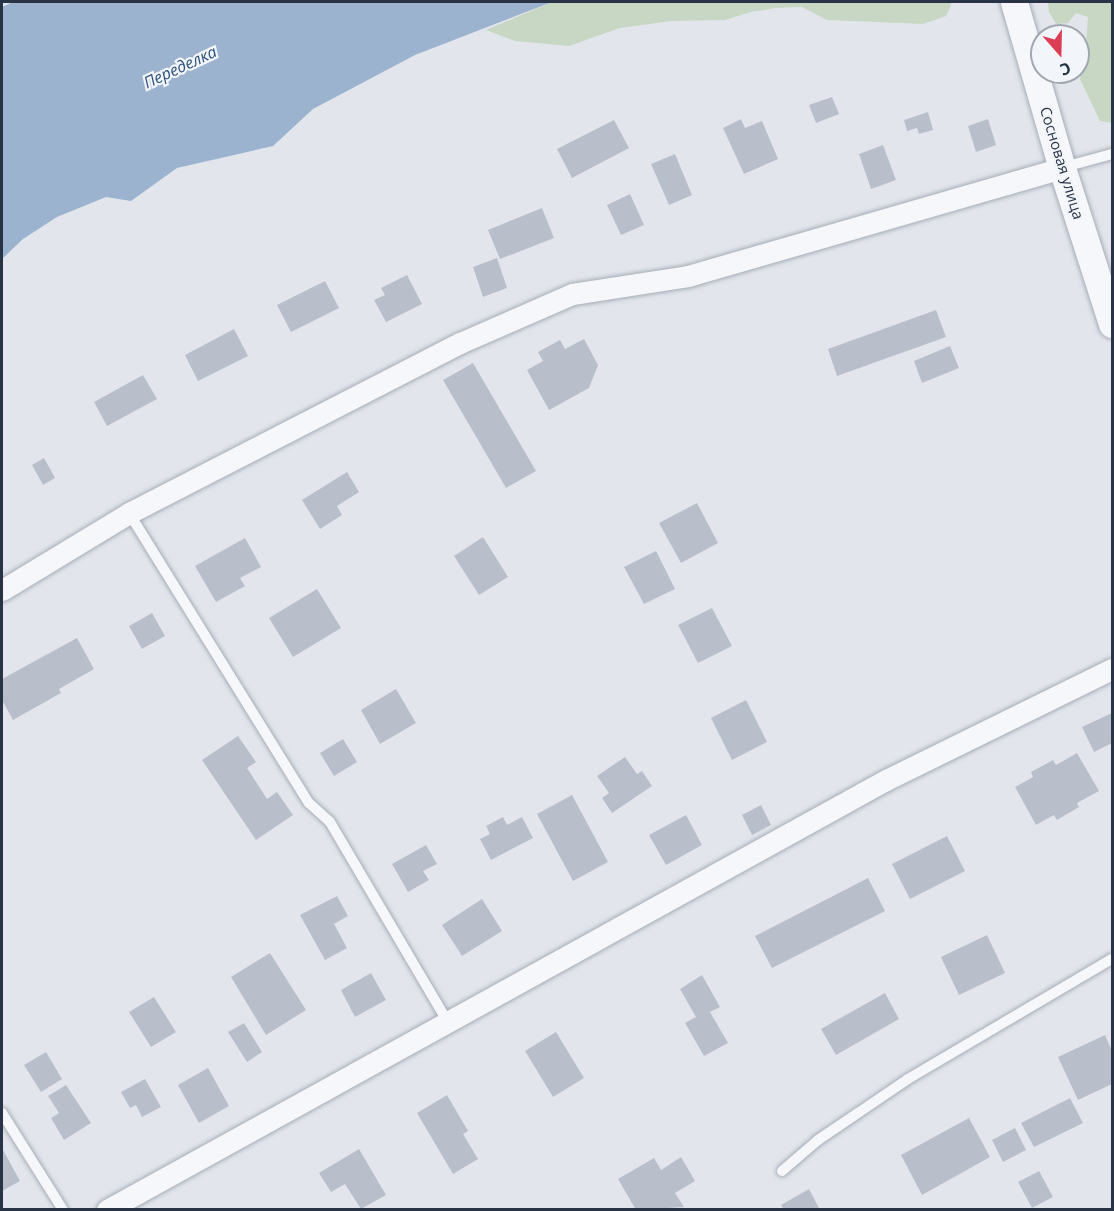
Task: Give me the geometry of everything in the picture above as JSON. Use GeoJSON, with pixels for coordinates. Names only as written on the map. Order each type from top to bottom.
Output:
{"type":"FeatureCollection","features":[{"type":"Feature","properties":{"kind":"street","name":"Сосновая улица"},"geometry":{"type":"LineString","coordinates":[[1014,2],[1062,168],[1113,324]]}},
{"type":"Feature","properties":{"kind":"street"},"geometry":{"type":"LineString","coordinates":[[2,590],[129,513],[460,343],[572,294],[688,276],[1062,168]]}},
{"type":"Feature","properties":{"kind":"street"},"geometry":{"type":"LineString","coordinates":[[107,1209],[886,780],[1113,669]]}},
{"type":"Feature","properties":{"kind":"lane"},"geometry":{"type":"LineString","coordinates":[[1062,168],[1113,154]]}},
{"type":"Feature","properties":{"kind":"lane"},"geometry":{"type":"LineString","coordinates":[[129,513],[309,803],[330,822],[447,1021]]}},
{"type":"Feature","properties":{"kind":"lane"},"geometry":{"type":"LineString","coordinates":[[782,1171],[818,1140],[908,1079],[1113,959]]}},
{"type":"Feature","properties":{"kind":"lane"},"geometry":{"type":"LineString","coordinates":[[2,1113],[63,1209]]}},
{"type":"Feature","properties":{"kind":"green space"},"geometry":{"type":"Polygon","coordinates":[[[552,2],[950,2],[951,5],[946,16],[923,24],[827,20],[802,7],[776,8],[751,12],[725,20],[671,21],[620,28],[569,46],[515,41],[486,30],[552,2]]]}},
{"type":"Feature","properties":{"kind":"green space"},"geometry":{"type":"Polygon","coordinates":[[[1048,2],[1112,2],[1112,123],[1100,121],[1082,84],[1090,84],[1088,17],[1076,13],[1068,23],[1056,24],[1049,12],[1048,2]]]}},
{"type":"Feature","properties":{"kind":"water","name":"Переделка"},"geometry":{"type":"Polygon","coordinates":[[[13,2],[552,2],[415,55],[313,109],[273,146],[177,168],[131,201],[106,197],[57,217],[23,239],[2,259],[2,7],[13,2]]]}},
{"type":"Feature","properties":{"kind":"building"},"geometry":{"type":"Polygon","coordinates":[[[832,97],[839,114],[816,123],[809,105],[832,97]]]}},
{"type":"Feature","properties":{"kind":"building"},"geometry":{"type":"Polygon","coordinates":[[[928,112],[933,130],[919,134],[917,128],[907,131],[904,120],[928,112]]]}},
{"type":"Feature","properties":{"kind":"building"},"geometry":{"type":"Polygon","coordinates":[[[741,119],[745,128],[762,121],[778,159],[744,174],[723,128],[741,119]]]}},
{"type":"Feature","properties":{"kind":"building"},"geometry":{"type":"Polygon","coordinates":[[[988,119],[996,145],[976,152],[968,126],[988,119]]]}},
{"type":"Feature","properties":{"kind":"building"},"geometry":{"type":"Polygon","coordinates":[[[614,120],[629,148],[572,178],[557,149],[614,120]]]}},
{"type":"Feature","properties":{"kind":"building"},"geometry":{"type":"Polygon","coordinates":[[[883,145],[896,180],[871,189],[859,154],[883,145]]]}},
{"type":"Feature","properties":{"kind":"building"},"geometry":{"type":"Polygon","coordinates":[[[675,154],[692,195],[669,205],[651,164],[675,154]]]}},
{"type":"Feature","properties":{"kind":"building"},"geometry":{"type":"Polygon","coordinates":[[[630,194],[644,225],[621,235],[607,205],[630,194]]]}},
{"type":"Feature","properties":{"kind":"building"},"geometry":{"type":"Polygon","coordinates":[[[542,208],[554,238],[500,259],[488,230],[542,208]]]}},
{"type":"Feature","properties":{"kind":"building"},"geometry":{"type":"Polygon","coordinates":[[[497,258],[507,288],[483,297],[473,267],[497,258]]]}},
{"type":"Feature","properties":{"kind":"building"},"geometry":{"type":"Polygon","coordinates":[[[407,275],[422,304],[386,322],[374,300],[385,295],[381,288],[407,275]]]}},
{"type":"Feature","properties":{"kind":"building"},"geometry":{"type":"Polygon","coordinates":[[[325,281],[339,308],[291,332],[277,305],[325,281]]]}},
{"type":"Feature","properties":{"kind":"building"},"geometry":{"type":"Polygon","coordinates":[[[936,310],[946,337],[837,376],[828,349],[936,310]]]}},
{"type":"Feature","properties":{"kind":"building"},"geometry":{"type":"Polygon","coordinates":[[[234,329],[248,356],[198,381],[185,355],[234,329]]]}},
{"type":"Feature","properties":{"kind":"building"},"geometry":{"type":"Polygon","coordinates":[[[584,339],[598,365],[589,388],[549,410],[527,370],[543,361],[538,352],[560,340],[565,349],[584,339]]]}},
{"type":"Feature","properties":{"kind":"building"},"geometry":{"type":"Polygon","coordinates":[[[950,346],[959,368],[922,383],[914,361],[950,346]]]}},
{"type":"Feature","properties":{"kind":"building"},"geometry":{"type":"Polygon","coordinates":[[[473,363],[536,471],[506,488],[443,380],[473,363]]]}},
{"type":"Feature","properties":{"kind":"building"},"geometry":{"type":"Polygon","coordinates":[[[143,375],[157,399],[107,426],[94,402],[143,375]]]}},
{"type":"Feature","properties":{"kind":"building"},"geometry":{"type":"Polygon","coordinates":[[[44,458],[55,478],[43,485],[32,465],[44,458]]]}},
{"type":"Feature","properties":{"kind":"building"},"geometry":{"type":"Polygon","coordinates":[[[347,472],[359,492],[337,506],[342,515],[320,529],[302,500],[347,472]]]}},
{"type":"Feature","properties":{"kind":"building"},"geometry":{"type":"Polygon","coordinates":[[[697,503],[718,543],[681,563],[659,523],[697,503]]]}},
{"type":"Feature","properties":{"kind":"building"},"geometry":{"type":"Polygon","coordinates":[[[483,537],[508,577],[479,595],[454,556],[483,537]]]}},
{"type":"Feature","properties":{"kind":"building"},"geometry":{"type":"Polygon","coordinates":[[[245,538],[261,567],[240,578],[245,586],[216,602],[195,566],[245,538]]]}},
{"type":"Feature","properties":{"kind":"building"},"geometry":{"type":"Polygon","coordinates":[[[656,551],[675,589],[644,604],[624,567],[656,551]]]}},
{"type":"Feature","properties":{"kind":"building"},"geometry":{"type":"Polygon","coordinates":[[[317,589],[341,628],[293,657],[269,618],[317,589]]]}},
{"type":"Feature","properties":{"kind":"building"},"geometry":{"type":"Polygon","coordinates":[[[712,608],[732,646],[698,663],[678,625],[712,608]]]}},
{"type":"Feature","properties":{"kind":"building"},"geometry":{"type":"Polygon","coordinates":[[[152,613],[165,636],[142,649],[129,626],[152,613]]]}},
{"type":"Feature","properties":{"kind":"building"},"geometry":{"type":"Polygon","coordinates":[[[77,638],[94,669],[59,689],[61,693],[13,720],[2,700],[2,679],[77,638]]]}},
{"type":"Feature","properties":{"kind":"building"},"geometry":{"type":"Polygon","coordinates":[[[396,689],[416,723],[380,744],[361,710],[396,689]]]}},
{"type":"Feature","properties":{"kind":"building"},"geometry":{"type":"Polygon","coordinates":[[[746,700],[767,742],[732,760],[711,718],[746,700]]]}},
{"type":"Feature","properties":{"kind":"building"},"geometry":{"type":"Polygon","coordinates":[[[1112,713],[1112,743],[1094,752],[1082,727],[1112,713]]]}},
{"type":"Feature","properties":{"kind":"building"},"geometry":{"type":"Polygon","coordinates":[[[238,736],[256,762],[247,768],[267,799],[277,792],[293,815],[256,840],[202,760],[238,736]]]}},
{"type":"Feature","properties":{"kind":"building"},"geometry":{"type":"Polygon","coordinates":[[[343,739],[357,762],[334,776],[320,753],[343,739]]]}},
{"type":"Feature","properties":{"kind":"building"},"geometry":{"type":"Polygon","coordinates":[[[1077,753],[1099,791],[1077,803],[1079,807],[1057,820],[1054,815],[1036,825],[1015,787],[1033,777],[1031,772],[1053,760],[1056,765],[1077,753]]]}},
{"type":"Feature","properties":{"kind":"building"},"geometry":{"type":"Polygon","coordinates":[[[625,757],[637,774],[642,771],[652,786],[612,813],[602,798],[609,793],[597,776],[625,757]]]}},
{"type":"Feature","properties":{"kind":"building"},"geometry":{"type":"Polygon","coordinates":[[[572,795],[608,862],[573,881],[537,814],[572,795]]]}},
{"type":"Feature","properties":{"kind":"building"},"geometry":{"type":"Polygon","coordinates":[[[761,805],[771,825],[752,835],[742,815],[761,805]]]}},
{"type":"Feature","properties":{"kind":"building"},"geometry":{"type":"Polygon","coordinates":[[[686,815],[702,845],[666,865],[649,835],[686,815]]]}},
{"type":"Feature","properties":{"kind":"building"},"geometry":{"type":"Polygon","coordinates":[[[503,817],[507,825],[522,817],[533,838],[491,860],[480,839],[490,834],[486,826],[503,817]]]}},
{"type":"Feature","properties":{"kind":"building"},"geometry":{"type":"Polygon","coordinates":[[[947,836],[965,871],[910,899],[892,864],[947,836]]]}},
{"type":"Feature","properties":{"kind":"building"},"geometry":{"type":"Polygon","coordinates":[[[426,845],[437,864],[423,871],[429,880],[408,892],[392,864],[426,845]]]}},
{"type":"Feature","properties":{"kind":"building"},"geometry":{"type":"Polygon","coordinates":[[[868,878],[885,911],[772,968],[755,936],[868,878]]]}},
{"type":"Feature","properties":{"kind":"building"},"geometry":{"type":"Polygon","coordinates":[[[337,896],[348,916],[334,924],[347,948],[325,960],[300,915],[337,896]]]}},
{"type":"Feature","properties":{"kind":"building"},"geometry":{"type":"Polygon","coordinates":[[[482,899],[502,931],[462,956],[442,925],[482,899]]]}},
{"type":"Feature","properties":{"kind":"building"},"geometry":{"type":"Polygon","coordinates":[[[987,935],[1005,973],[959,995],[941,957],[987,935]]]}},
{"type":"Feature","properties":{"kind":"building"},"geometry":{"type":"Polygon","coordinates":[[[270,953],[306,1010],[266,1035],[231,977],[270,953]]]}},
{"type":"Feature","properties":{"kind":"building"},"geometry":{"type":"Polygon","coordinates":[[[371,973],[386,1000],[355,1017],[341,990],[371,973]]]}},
{"type":"Feature","properties":{"kind":"building"},"geometry":{"type":"Polygon","coordinates":[[[702,975],[720,1007],[710,1012],[728,1043],[704,1056],[685,1023],[696,1017],[680,989],[702,975]]]}},
{"type":"Feature","properties":{"kind":"building"},"geometry":{"type":"Polygon","coordinates":[[[885,993],[899,1019],[836,1055],[821,1029],[885,993]]]}},
{"type":"Feature","properties":{"kind":"building"},"geometry":{"type":"Polygon","coordinates":[[[154,997],[176,1032],[151,1047],[129,1012],[154,997]]]}},
{"type":"Feature","properties":{"kind":"building"},"geometry":{"type":"Polygon","coordinates":[[[244,1023],[262,1052],[247,1062],[228,1032],[244,1023]]]}},
{"type":"Feature","properties":{"kind":"building"},"geometry":{"type":"Polygon","coordinates":[[[556,1032],[584,1078],[553,1097],[525,1051],[556,1032]]]}},
{"type":"Feature","properties":{"kind":"building"},"geometry":{"type":"Polygon","coordinates":[[[1105,1035],[1112,1051],[1112,1084],[1078,1100],[1058,1057],[1105,1035]]]}},
{"type":"Feature","properties":{"kind":"building"},"geometry":{"type":"Polygon","coordinates":[[[46,1052],[62,1079],[41,1092],[24,1065],[46,1052]]]}},
{"type":"Feature","properties":{"kind":"building"},"geometry":{"type":"Polygon","coordinates":[[[208,1068],[229,1106],[199,1123],[178,1085],[208,1068]]]}},
{"type":"Feature","properties":{"kind":"building"},"geometry":{"type":"Polygon","coordinates":[[[145,1079],[161,1107],[142,1117],[136,1105],[130,1108],[121,1092],[145,1079]]]}},
{"type":"Feature","properties":{"kind":"building"},"geometry":{"type":"Polygon","coordinates":[[[66,1085],[91,1123],[64,1140],[51,1118],[59,1113],[48,1096],[66,1085]]]}},
{"type":"Feature","properties":{"kind":"building"},"geometry":{"type":"Polygon","coordinates":[[[447,1095],[468,1131],[463,1134],[478,1159],[453,1174],[417,1113],[447,1095]]]}},
{"type":"Feature","properties":{"kind":"building"},"geometry":{"type":"Polygon","coordinates":[[[1070,1098],[1083,1123],[1034,1147],[1021,1123],[1070,1098]]]}},
{"type":"Feature","properties":{"kind":"building"},"geometry":{"type":"Polygon","coordinates":[[[969,1118],[990,1157],[922,1195],[901,1155],[969,1118]]]}},
{"type":"Feature","properties":{"kind":"building"},"geometry":{"type":"Polygon","coordinates":[[[1015,1128],[1026,1150],[1003,1162],[992,1140],[1015,1128]]]}},
{"type":"Feature","properties":{"kind":"building"},"geometry":{"type":"Polygon","coordinates":[[[2,1148],[20,1181],[2,1191],[2,1148]]]}},
{"type":"Feature","properties":{"kind":"building"},"geometry":{"type":"Polygon","coordinates":[[[359,1149],[386,1195],[361,1209],[345,1184],[331,1192],[319,1173],[359,1149]]]}},
{"type":"Feature","properties":{"kind":"building"},"geometry":{"type":"Polygon","coordinates":[[[681,1157],[695,1181],[675,1193],[684,1207],[636,1210],[618,1179],[654,1158],[661,1170],[681,1157]]]}},
{"type":"Feature","properties":{"kind":"building"},"geometry":{"type":"Polygon","coordinates":[[[1039,1171],[1053,1197],[1032,1208],[1018,1182],[1039,1171]]]}},
{"type":"Feature","properties":{"kind":"building"},"geometry":{"type":"Polygon","coordinates":[[[809,1189],[820,1210],[784,1210],[781,1205],[809,1189]]]}}]}
